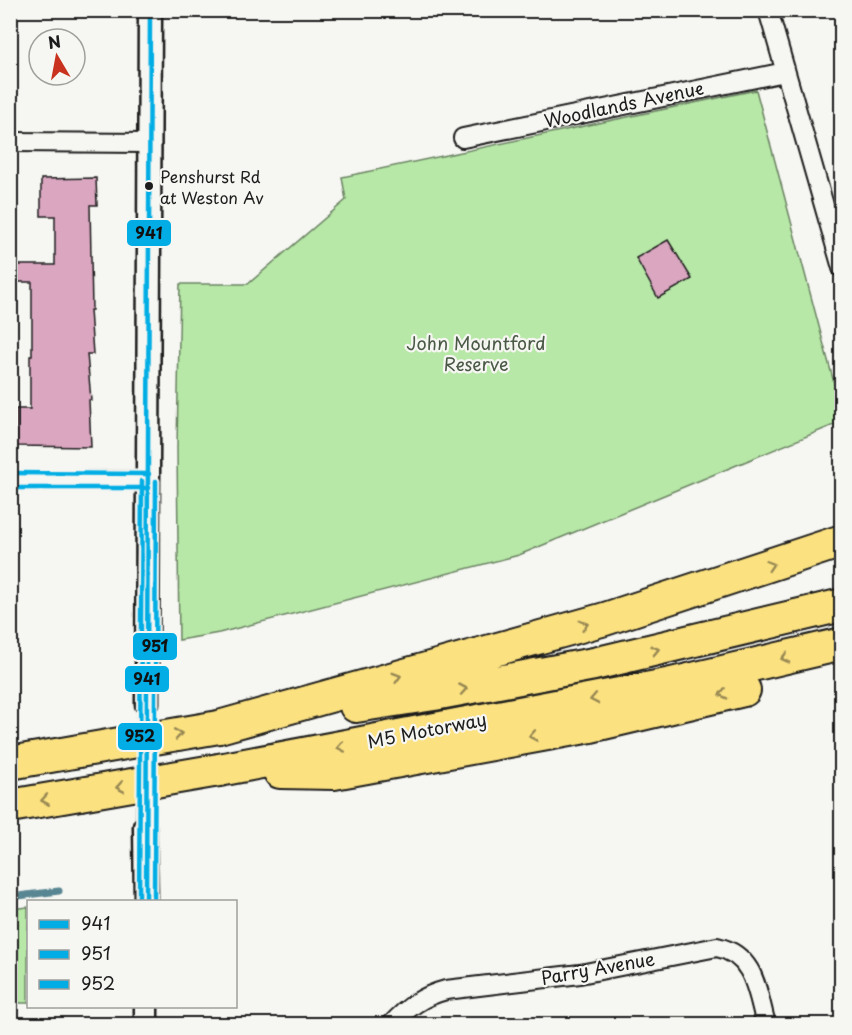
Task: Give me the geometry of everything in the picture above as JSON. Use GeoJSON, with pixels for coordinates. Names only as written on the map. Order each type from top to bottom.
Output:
{"type":"FeatureCollection","features":[{"type":"Feature","properties":{"kind":"highway"},"geometry":{"type":"LineString","coordinates":[[219,727],[605,619],[842,541]]}},
{"type":"Feature","properties":{"kind":"highway","name":"M5 Motorway"},"geometry":{"type":"LineString","coordinates":[[10,763],[538,675],[594,664],[842,605]]}},
{"type":"Feature","properties":{"kind":"highway","name":"M5 Motorway"},"geometry":{"type":"LineString","coordinates":[[10,806],[219,770],[667,685],[842,644]]}},
{"type":"Feature","properties":{"kind":"highway"},"geometry":{"type":"LineString","coordinates":[[219,770],[334,773],[591,726],[842,667]]}},
{"type":"Feature","properties":{"kind":"street"},"geometry":{"type":"LineString","coordinates":[[147,704],[150,10]]}},
{"type":"Feature","properties":{"kind":"street"},"geometry":{"type":"LineString","coordinates":[[768,10],[785,72],[836,229],[842,268]]}},
{"type":"Feature","properties":{"kind":"street","name":"Woodlands Avenue"},"geometry":{"type":"LineString","coordinates":[[463,138],[785,72]]}},
{"type":"Feature","properties":{"kind":"street"},"geometry":{"type":"LineString","coordinates":[[10,142],[148,143]]}},
{"type":"Feature","properties":{"kind":"street"},"geometry":{"type":"LineString","coordinates":[[10,480],[148,481]]}},
{"type":"Feature","properties":{"kind":"street"},"geometry":{"type":"LineString","coordinates":[[145,827],[146,900]]}},
{"type":"Feature","properties":{"kind":"street","name":"Parry Avenue"},"geometry":{"type":"LineString","coordinates":[[392,1024],[416,1002],[430,994],[446,990],[580,974],[717,947],[728,950],[746,964],[752,976],[766,1024]]}},
{"type":"Feature","properties":{"kind":"street"},"geometry":{"type":"LineString","coordinates":[[146,1008],[146,1024]]}},
{"type":"Feature","properties":{"kind":"green space","name":"John Mountford Reserve"},"geometry":{"type":"Polygon","coordinates":[[[756,90],[841,409],[841,422],[519,555],[219,633],[179,640],[177,447],[180,284],[248,284],[346,200],[342,177],[756,90]]]}},
{"type":"Feature","properties":{"kind":"green space"},"geometry":{"type":"Polygon","coordinates":[[[27,907],[27,1003],[11,1003],[11,909],[27,907]]]}},
{"type":"Feature","properties":{"kind":"building"},"geometry":{"type":"Polygon","coordinates":[[[96,178],[97,205],[90,205],[92,310],[90,310],[93,354],[87,354],[91,400],[89,400],[91,447],[16,446],[16,409],[30,409],[32,282],[10,282],[10,265],[55,265],[55,216],[41,216],[41,179],[96,178]]]}},
{"type":"Feature","properties":{"kind":"building"},"geometry":{"type":"Polygon","coordinates":[[[668,240],[692,279],[658,298],[636,258],[668,240]]]}},
{"type":"Feature","properties":{"kind":"waterway"},"geometry":{"type":"LineString","coordinates":[[10,897],[59,891]]}},
{"type":"Feature","properties":{"kind":"tunnel"},"geometry":{"type":"LineString","coordinates":[[145,827],[147,704]]}},
{"type":"Feature","properties":{"kind":"transit line","name":"941"},"geometry":{"type":"LineString","coordinates":[[146,900],[150,10]]}},
{"type":"Feature","properties":{"kind":"transit line","name":"952"},"geometry":{"type":"LineString","coordinates":[[10,473],[149,474]]}},
{"type":"Feature","properties":{"kind":"transit line","name":"952"},"geometry":{"type":"LineString","coordinates":[[139,900],[142,481]]}},
{"type":"Feature","properties":{"kind":"transit line","name":"951"},"geometry":{"type":"LineString","coordinates":[[154,900],[156,481]]}},
{"type":"Feature","properties":{"kind":"transit line","name":"951"},"geometry":{"type":"LineString","coordinates":[[10,488],[149,488]]}},
{"type":"Feature","properties":{"kind":"place","name":"Penshurst Rd at Weston Av"},"geometry":{"type":"Point","coordinates":[149,186]}}]}
